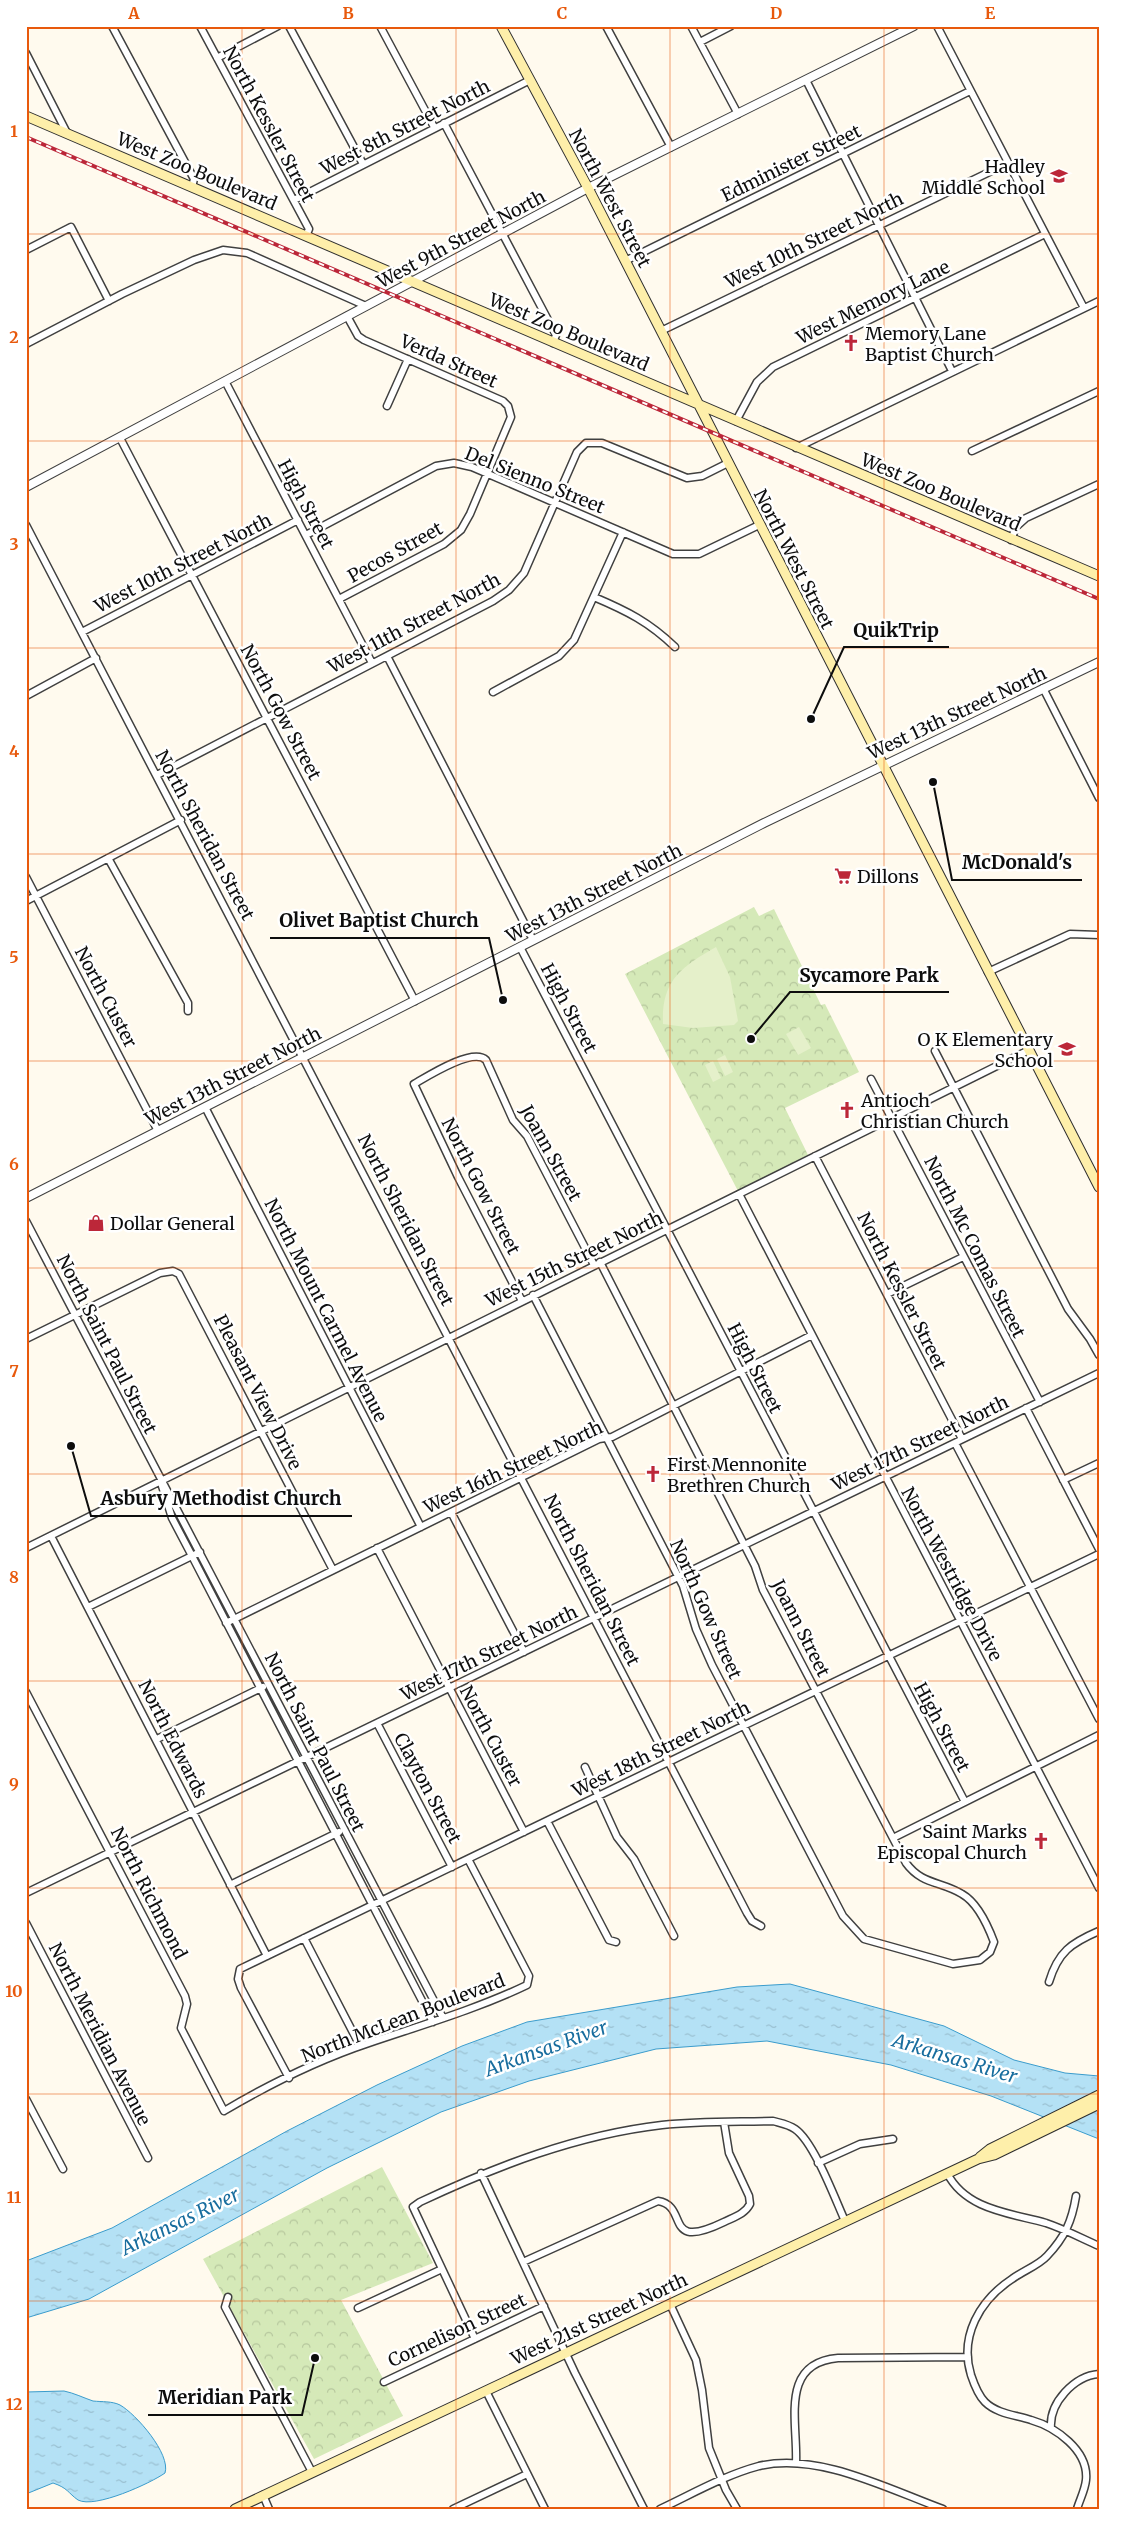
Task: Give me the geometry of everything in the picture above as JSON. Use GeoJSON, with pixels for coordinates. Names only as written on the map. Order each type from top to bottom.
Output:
{"type":"FeatureCollection","features":[{"type":"Feature","properties":{"kind":"main road","name":"North West Street"},"geometry":{"type":"LineString","coordinates":[[501,26],[588,188],[988,972],[1098,1183]]}},
{"type":"Feature","properties":{"kind":"main road","name":"West Zoo Boulevard"},"geometry":{"type":"LineString","coordinates":[[26,116],[796,448],[1099,576]]}},
{"type":"Feature","properties":{"kind":"main road","name":"West 21st Street North"},"geometry":{"type":"LineString","coordinates":[[978,2159],[990,2149],[1099,2095]]}},
{"type":"Feature","properties":{"kind":"main road","name":"West 21st Street North"},"geometry":{"type":"LineString","coordinates":[[235,2509],[947,2173],[978,2159],[994,2155],[1099,2104]]}},
{"type":"Feature","properties":{"kind":"street"},"geometry":{"type":"LineString","coordinates":[[112,26],[194,179],[192,187]]}},
{"type":"Feature","properties":{"kind":"street","name":"North Kessler Street"},"geometry":{"type":"LineString","coordinates":[[200,26],[309,229],[306,236]]}},
{"type":"Feature","properties":{"kind":"street"},"geometry":{"type":"LineString","coordinates":[[217,58],[278,26]]}},
{"type":"Feature","properties":{"kind":"street"},"geometry":{"type":"LineString","coordinates":[[289,26],[363,164]]}},
{"type":"Feature","properties":{"kind":"street"},"geometry":{"type":"LineString","coordinates":[[380,26],[434,127]]}},
{"type":"Feature","properties":{"kind":"street"},"geometry":{"type":"LineString","coordinates":[[606,26],[671,147]]}},
{"type":"Feature","properties":{"kind":"street"},"geometry":{"type":"LineString","coordinates":[[691,26],[738,114]]}},
{"type":"Feature","properties":{"kind":"street"},"geometry":{"type":"LineString","coordinates":[[700,42],[732,26]]}},
{"type":"Feature","properties":{"kind":"street","name":"West 9th Street North"},"geometry":{"type":"LineString","coordinates":[[26,487],[588,188],[914,26]]}},
{"type":"Feature","properties":{"kind":"street"},"geometry":{"type":"LineString","coordinates":[[937,26],[1084,308]]}},
{"type":"Feature","properties":{"kind":"street"},"geometry":{"type":"LineString","coordinates":[[26,52],[68,133]]}},
{"type":"Feature","properties":{"kind":"street","name":"West 8th Street North"},"geometry":{"type":"LineString","coordinates":[[294,200],[434,127],[466,114],[530,80]]}},
{"type":"Feature","properties":{"kind":"street"},"geometry":{"type":"LineString","coordinates":[[806,80],[952,371]]}},
{"type":"Feature","properties":{"kind":"street","name":"Edminister Street"},"geometry":{"type":"LineString","coordinates":[[625,261],[970,91]]}},
{"type":"Feature","properties":{"kind":"street"},"geometry":{"type":"LineString","coordinates":[[444,123],[556,335],[553,343]]}},
{"type":"Feature","properties":{"kind":"street","name":"West 10th Street North"},"geometry":{"type":"LineString","coordinates":[[661,331],[1008,163]]}},
{"type":"Feature","properties":{"kind":"street"},"geometry":{"type":"LineString","coordinates":[[26,250],[71,227],[110,301]]}},
{"type":"Feature","properties":{"kind":"street","name":"West Memory Lane"},"geometry":{"type":"LineString","coordinates":[[736,422],[757,382],[773,368],[1046,234]]}},
{"type":"Feature","properties":{"kind":"street"},"geometry":{"type":"LineString","coordinates":[[26,344],[210,253],[223,250],[237,250],[366,306]]}},
{"type":"Feature","properties":{"kind":"street"},"geometry":{"type":"LineString","coordinates":[[796,448],[952,371],[1098,303]]}},
{"type":"Feature","properties":{"kind":"street","name":"Verda Street"},"geometry":{"type":"LineString","coordinates":[[347,316],[358,336],[364,340],[503,401],[508,406],[511,417],[510,423],[488,474]]}},
{"type":"Feature","properties":{"kind":"street"},"geometry":{"type":"LineString","coordinates":[[387,406],[408,360]]}},
{"type":"Feature","properties":{"kind":"street","name":"High Street"},"geometry":{"type":"LineString","coordinates":[[225,381],[372,663]]}},
{"type":"Feature","properties":{"kind":"street"},"geometry":{"type":"LineString","coordinates":[[972,451],[1099,391]]}},
{"type":"Feature","properties":{"kind":"street","name":"North Gow Street"},"geometry":{"type":"LineString","coordinates":[[120,438],[415,1000]]}},
{"type":"Feature","properties":{"kind":"street","name":"West 11th Street North"},"geometry":{"type":"LineString","coordinates":[[157,775],[493,601],[510,590],[524,573],[577,452],[589,442],[602,443],[687,478],[702,476],[728,463]]}},
{"type":"Feature","properties":{"kind":"street","name":"Del Sienno Street"},"geometry":{"type":"LineString","coordinates":[[306,535],[436,466],[454,463],[488,474],[673,554],[691,556],[715,548],[759,525]]}},
{"type":"Feature","properties":{"kind":"street","name":"Pecos Street"},"geometry":{"type":"LineString","coordinates":[[339,600],[454,536],[466,524],[488,474]]}},
{"type":"Feature","properties":{"kind":"street"},"geometry":{"type":"LineString","coordinates":[[1011,540],[1016,527],[1026,518],[1099,484]]}},
{"type":"Feature","properties":{"kind":"street","name":"West 10th Street North"},"geometry":{"type":"LineString","coordinates":[[82,632],[298,520]]}},
{"type":"Feature","properties":{"kind":"street","name":"North Sheridan Street"},"geometry":{"type":"LineString","coordinates":[[26,525],[670,1761],[747,1913],[752,1920],[762,1926]]}},
{"type":"Feature","properties":{"kind":"street"},"geometry":{"type":"LineString","coordinates":[[493,692],[560,656],[580,631],[623,532]]}},
{"type":"Feature","properties":{"kind":"street"},"geometry":{"type":"LineString","coordinates":[[594,597],[639,617],[652,625],[675,647]]}},
{"type":"Feature","properties":{"kind":"street"},"geometry":{"type":"LineString","coordinates":[[386,656],[533,940]]}},
{"type":"Feature","properties":{"kind":"street"},"geometry":{"type":"LineString","coordinates":[[26,696],[96,658]]}},
{"type":"Feature","properties":{"kind":"street","name":"West 13th Street North"},"geometry":{"type":"LineString","coordinates":[[26,1198],[882,765],[1099,662]]}},
{"type":"Feature","properties":{"kind":"street"},"geometry":{"type":"LineString","coordinates":[[1043,688],[1099,798]]}},
{"type":"Feature","properties":{"kind":"street"},"geometry":{"type":"LineString","coordinates":[[26,901],[181,820]]}},
{"type":"Feature","properties":{"kind":"street"},"geometry":{"type":"LineString","coordinates":[[108,858],[188,1003],[188,1011]]}},
{"type":"Feature","properties":{"kind":"street","name":"North Custer"},"geometry":{"type":"LineString","coordinates":[[26,878],[158,1131]]}},
{"type":"Feature","properties":{"kind":"street"},"geometry":{"type":"LineString","coordinates":[[988,972],[1070,934],[1099,935]]}},
{"type":"Feature","properties":{"kind":"street","name":"High Street"},"geometry":{"type":"LineString","coordinates":[[520,947],[965,1802]]}},
{"type":"Feature","properties":{"kind":"street","name":"West 15th Street North"},"geometry":{"type":"LineString","coordinates":[[26,1548],[260,1430],[450,1338],[1028,1050]]}},
{"type":"Feature","properties":{"kind":"street"},"geometry":{"type":"LineString","coordinates":[[935,1051],[1068,1309],[1099,1355]]}},
{"type":"Feature","properties":{"kind":"street","name":"North Gow Street"},"geometry":{"type":"LineString","coordinates":[[481,1056],[464,1058],[414,1084],[458,1177],[522,1301]]}},
{"type":"Feature","properties":{"kind":"street","name":"Joann Street"},"geometry":{"type":"LineString","coordinates":[[481,1056],[488,1065],[513,1120],[527,1136],[674,1406],[755,1566],[763,1590],[906,1863],[920,1879],[963,1894],[978,1910],[994,1942],[985,1957],[970,1963]]}},
{"type":"Feature","properties":{"kind":"street","name":"North Mc Comas Street"},"geometry":{"type":"LineString","coordinates":[[871,1079],[1040,1402]]}},
{"type":"Feature","properties":{"kind":"street","name":"North Mount Carmel Avenue"},"geometry":{"type":"LineString","coordinates":[[205,1107],[421,1527]]}},
{"type":"Feature","properties":{"kind":"street","name":"North Kessler Street"},"geometry":{"type":"LineString","coordinates":[[815,1156],[962,1439]]}},
{"type":"Feature","properties":{"kind":"street","name":"North Westridge Drive"},"geometry":{"type":"LineString","coordinates":[[739,1194],[1099,1888]]}},
{"type":"Feature","properties":{"kind":"street","name":"North Saint Paul Street"},"geometry":{"type":"LineString","coordinates":[[26,1221],[380,1901],[443,2018]]}},
{"type":"Feature","properties":{"kind":"street"},"geometry":{"type":"LineString","coordinates":[[887,1294],[963,1257]]}},
{"type":"Feature","properties":{"kind":"street","name":"Pleasant View Drive"},"geometry":{"type":"LineString","coordinates":[[26,1339],[167,1271],[179,1274],[334,1570]]}},
{"type":"Feature","properties":{"kind":"street","name":"North Gow Street"},"geometry":{"type":"LineString","coordinates":[[533,1295],[678,1577],[691,1608],[696,1630],[743,1726],[843,1916],[856,1933],[864,1939],[953,1964],[970,1963]]}},
{"type":"Feature","properties":{"kind":"street","name":"West 16th Street North"},"geometry":{"type":"LineString","coordinates":[[226,1623],[599,1439],[608,1438],[674,1406],[812,1335]]}},
{"type":"Feature","properties":{"kind":"street","name":"West 17th Street North"},"geometry":{"type":"LineString","coordinates":[[26,1893],[1099,1374]]}},
{"type":"Feature","properties":{"kind":"street"},"geometry":{"type":"LineString","coordinates":[[1026,1408],[1099,1549]]}},
{"type":"Feature","properties":{"kind":"street"},"geometry":{"type":"LineString","coordinates":[[955,1443],[1099,1719]]}},
{"type":"Feature","properties":{"kind":"street"},"geometry":{"type":"LineString","coordinates":[[1063,1480],[1099,1463]]}},
{"type":"Feature","properties":{"kind":"street","name":"North Saint Paul Street"},"geometry":{"type":"LineString","coordinates":[[161,1481],[172,1518],[433,2022]]}},
{"type":"Feature","properties":{"kind":"street"},"geometry":{"type":"LineString","coordinates":[[451,1512],[524,1652]]}},
{"type":"Feature","properties":{"kind":"street","name":"North Edwards"},"geometry":{"type":"LineString","coordinates":[[51,1536],[267,1956]]}},
{"type":"Feature","properties":{"kind":"street","name":"North Custer"},"geometry":{"type":"LineString","coordinates":[[377,1548],[524,1832]]}},
{"type":"Feature","properties":{"kind":"street"},"geometry":{"type":"LineString","coordinates":[[88,1607],[200,1552]]}},
{"type":"Feature","properties":{"kind":"street","name":"West 18th Street North"},"geometry":{"type":"LineString","coordinates":[[289,2078],[241,1988],[238,1974],[240,1969],[1099,1554]]}},
{"type":"Feature","properties":{"kind":"street"},"geometry":{"type":"LineString","coordinates":[[157,1739],[268,1684]]}},
{"type":"Feature","properties":{"kind":"street","name":"North Richmond"},"geometry":{"type":"LineString","coordinates":[[26,1692],[186,1996],[187,2004],[181,2028],[224,2111]]}},
{"type":"Feature","properties":{"kind":"street","name":"Clayton Street"},"geometry":{"type":"LineString","coordinates":[[377,1723],[452,1867]]}},
{"type":"Feature","properties":{"kind":"street"},"geometry":{"type":"LineString","coordinates":[[892,1838],[1099,1735]]}},
{"type":"Feature","properties":{"kind":"street"},"geometry":{"type":"LineString","coordinates":[[585,1767],[617,1837],[634,1859],[674,1936]]}},
{"type":"Feature","properties":{"kind":"street"},"geometry":{"type":"LineString","coordinates":[[547,1820],[609,1940],[616,1942]]}},
{"type":"Feature","properties":{"kind":"street"},"geometry":{"type":"LineString","coordinates":[[230,1885],[344,1830]]}},
{"type":"Feature","properties":{"kind":"street","name":"North McLean Boulevard"},"geometry":{"type":"LineString","coordinates":[[224,2111],[289,2078],[360,2046],[433,2022],[527,1985],[530,1982],[528,1974],[468,1859]]}},
{"type":"Feature","properties":{"kind":"street","name":"North Meridian Avenue"},"geometry":{"type":"LineString","coordinates":[[26,1923],[148,2158]]}},
{"type":"Feature","properties":{"kind":"street"},"geometry":{"type":"LineString","coordinates":[[1049,1982],[1055,1961],[1077,1941],[1099,1931]]}},
{"type":"Feature","properties":{"kind":"street"},"geometry":{"type":"LineString","coordinates":[[304,1938],[360,2046]]}},
{"type":"Feature","properties":{"kind":"street"},"geometry":{"type":"LineString","coordinates":[[26,2099],[63,2169]]}},
{"type":"Feature","properties":{"kind":"street"},"geometry":{"type":"LineString","coordinates":[[475,2339],[413,2207],[481,2173],[549,2149],[609,2134],[662,2126],[773,2121],[785,2124],[802,2135],[818,2163],[845,2221]]}},
{"type":"Feature","properties":{"kind":"street","name":"Cornelison Street"},"geometry":{"type":"LineString","coordinates":[[523,2262],[658,2202],[669,2206],[684,2230],[690,2233],[704,2232],[742,2213],[750,2204],[749,2196],[730,2154],[724,2122]]}},
{"type":"Feature","properties":{"kind":"street"},"geometry":{"type":"LineString","coordinates":[[818,2163],[860,2144],[893,2139]]}},
{"type":"Feature","properties":{"kind":"street"},"geometry":{"type":"LineString","coordinates":[[481,2173],[566,2353],[644,2509]]}},
{"type":"Feature","properties":{"kind":"street"},"geometry":{"type":"LineString","coordinates":[[947,2173],[953,2185],[966,2197],[1006,2214],[1046,2223],[1066,2230],[1099,2246]]}},
{"type":"Feature","properties":{"kind":"street"},"geometry":{"type":"LineString","coordinates":[[1076,2196],[1072,2219],[1046,2257],[1010,2280],[987,2298],[975,2318],[970,2334],[968,2357],[972,2376],[985,2402],[1003,2412],[1033,2420],[1051,2428],[1070,2444],[1084,2463],[1086,2479],[1077,2509]]}},
{"type":"Feature","properties":{"kind":"street"},"geometry":{"type":"LineString","coordinates":[[358,2308],[442,2269]]}},
{"type":"Feature","properties":{"kind":"street"},"geometry":{"type":"LineString","coordinates":[[228,2297],[225,2307],[312,2472]]}},
{"type":"Feature","properties":{"kind":"street"},"geometry":{"type":"LineString","coordinates":[[670,2304],[696,2360],[702,2390],[709,2448],[722,2480],[737,2509]]}},
{"type":"Feature","properties":{"kind":"street","name":"Cornelison Street"},"geometry":{"type":"LineString","coordinates":[[384,2382],[544,2306]]}},
{"type":"Feature","properties":{"kind":"street"},"geometry":{"type":"LineString","coordinates":[[796,2463],[795,2391],[801,2377],[817,2364],[827,2359],[838,2358],[968,2357]]}},
{"type":"Feature","properties":{"kind":"street"},"geometry":{"type":"LineString","coordinates":[[1051,2428],[1053,2415],[1064,2393],[1071,2384],[1082,2378],[1099,2374]]}},
{"type":"Feature","properties":{"kind":"street"},"geometry":{"type":"LineString","coordinates":[[486,2391],[545,2509]]}},
{"type":"Feature","properties":{"kind":"street"},"geometry":{"type":"LineString","coordinates":[[660,2509],[722,2480],[761,2466],[796,2463],[839,2471],[943,2509]]}},
{"type":"Feature","properties":{"kind":"street"},"geometry":{"type":"LineString","coordinates":[[453,2509],[527,2474]]}},
{"type":"Feature","properties":{"kind":"street"},"geometry":{"type":"LineString","coordinates":[[263,2495],[269,2509]]}},
{"type":"Feature","properties":{"kind":"green space"},"geometry":{"type":"Polygon","coordinates":[[[754,907],[759,916],[774,909],[821,1005],[825,1004],[859,1072],[785,1108],[808,1155],[738,1191],[625,974],[754,907]]]}},
{"type":"Feature","properties":{"kind":"green space"},"geometry":{"type":"Polygon","coordinates":[[[716,947],[730,977],[738,1021],[734,1025],[693,1028],[663,1024],[663,1009],[666,997],[676,977],[693,961],[716,947]]]}},
{"type":"Feature","properties":{"kind":"green space"},"geometry":{"type":"Polygon","coordinates":[[[799,1027],[811,1048],[798,1055],[786,1034],[799,1027]]]}},
{"type":"Feature","properties":{"kind":"green space"},"geometry":{"type":"Polygon","coordinates":[[[725,1055],[733,1072],[725,1076],[717,1059],[725,1055]]]}},
{"type":"Feature","properties":{"kind":"green space"},"geometry":{"type":"Polygon","coordinates":[[[713,1061],[721,1078],[713,1082],[705,1065],[713,1061]]]}},
{"type":"Feature","properties":{"kind":"green space"},"geometry":{"type":"Polygon","coordinates":[[[382,2167],[433,2263],[341,2300],[403,2416],[314,2459],[203,2259],[382,2167]]]}},
{"type":"Feature","properties":{"kind":"water","name":"Arkansas River"},"geometry":{"type":"Polygon","coordinates":[[[790,1984],[944,2026],[1014,2060],[1065,2073],[1099,2076],[1099,2139],[991,2096],[891,2065],[767,2041],[656,2049],[529,2081],[441,2112],[327,2168],[89,2299],[26,2318],[26,2261],[112,2228],[287,2131],[377,2085],[462,2046],[527,2022],[737,1987],[790,1984]]]}},
{"type":"Feature","properties":{"kind":"water"},"geometry":{"type":"Polygon","coordinates":[[[64,2391],[93,2401],[117,2404],[127,2410],[143,2425],[158,2446],[163,2456],[165,2473],[123,2494],[97,2501],[86,2502],[78,2500],[65,2489],[53,2483],[26,2494],[26,2392],[64,2391]]]}},
{"type":"Feature","properties":{"kind":"railway"},"geometry":{"type":"LineString","coordinates":[[26,137],[1099,599]]}},
{"type":"Feature","properties":{"kind":"place","name":"Hadley Middle School"},"geometry":{"type":"Point","coordinates":[1059,176]}},
{"type":"Feature","properties":{"kind":"place","name":"Memory Lane Baptist Church"},"geometry":{"type":"Point","coordinates":[851,343]}},
{"type":"Feature","properties":{"kind":"place","name":"QuikTrip"},"geometry":{"type":"Point","coordinates":[811,719]}},
{"type":"Feature","properties":{"kind":"place","name":"McDonald's"},"geometry":{"type":"Point","coordinates":[933,782]}},
{"type":"Feature","properties":{"kind":"place","name":"Dillons"},"geometry":{"type":"Point","coordinates":[843,876]}},
{"type":"Feature","properties":{"kind":"place","name":"Olivet Baptist Church"},"geometry":{"type":"Point","coordinates":[503,1000]}},
{"type":"Feature","properties":{"kind":"place","name":"Sycamore Park"},"geometry":{"type":"Point","coordinates":[751,1039]}},
{"type":"Feature","properties":{"kind":"place","name":"O K Elementary School"},"geometry":{"type":"Point","coordinates":[1067,1049]}},
{"type":"Feature","properties":{"kind":"place","name":"Antioch Christian Church"},"geometry":{"type":"Point","coordinates":[847,1110]}},
{"type":"Feature","properties":{"kind":"place","name":"Dollar General"},"geometry":{"type":"Point","coordinates":[96,1223]}},
{"type":"Feature","properties":{"kind":"place","name":"Asbury Methodist Church"},"geometry":{"type":"Point","coordinates":[71,1446]}},
{"type":"Feature","properties":{"kind":"place","name":"First Mennonite Brethren Church"},"geometry":{"type":"Point","coordinates":[653,1474]}},
{"type":"Feature","properties":{"kind":"place","name":"Saint Marks Episcopal Church"},"geometry":{"type":"Point","coordinates":[1041,1841]}},
{"type":"Feature","properties":{"kind":"place","name":"Meridian Park"},"geometry":{"type":"Point","coordinates":[315,2358]}}]}
